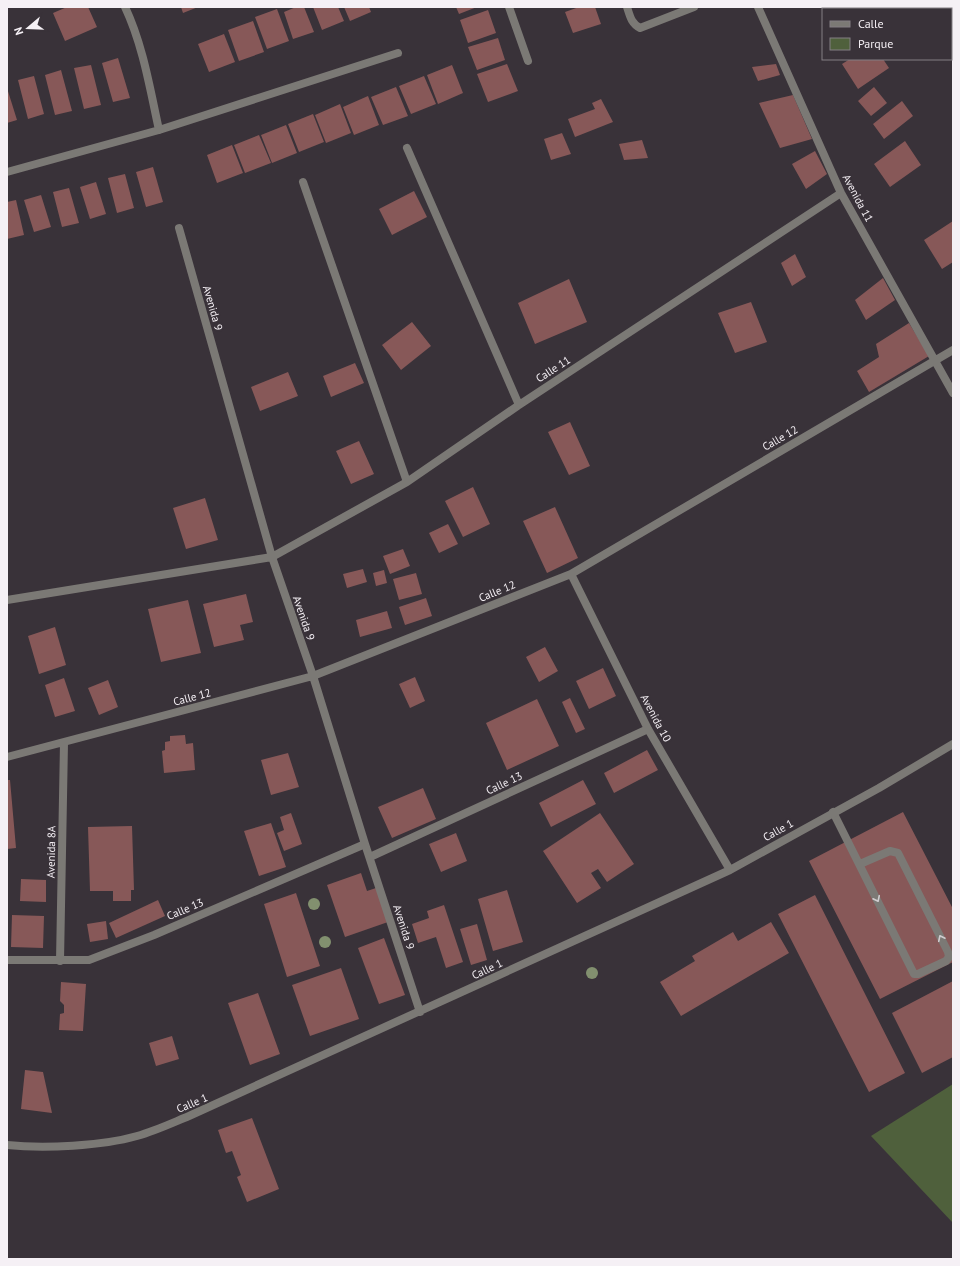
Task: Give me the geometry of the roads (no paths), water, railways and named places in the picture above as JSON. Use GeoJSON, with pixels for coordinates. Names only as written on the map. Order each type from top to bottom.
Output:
{"type":"FeatureCollection","features":[{"type":"Feature","properties":{"kind":"street"},"geometry":{"type":"LineString","coordinates":[[125,7],[130,18],[144,67],[159,130]]}},
{"type":"Feature","properties":{"kind":"street"},"geometry":{"type":"LineString","coordinates":[[509,7],[528,60]]}},
{"type":"Feature","properties":{"kind":"street"},"geometry":{"type":"LineString","coordinates":[[627,7],[634,25],[640,28],[694,7]]}},
{"type":"Feature","properties":{"kind":"street","name":"Avenida 11"},"geometry":{"type":"LineString","coordinates":[[758,7],[842,192],[953,393]]}},
{"type":"Feature","properties":{"kind":"street"},"geometry":{"type":"LineString","coordinates":[[7,172],[159,130],[398,53]]}},
{"type":"Feature","properties":{"kind":"street"},"geometry":{"type":"LineString","coordinates":[[406,148],[519,405]]}},
{"type":"Feature","properties":{"kind":"street"},"geometry":{"type":"LineString","coordinates":[[302,182],[407,482]]}},
{"type":"Feature","properties":{"kind":"street","name":"Calle 11"},"geometry":{"type":"LineString","coordinates":[[7,600],[272,557],[407,482],[519,405],[842,192]]}},
{"type":"Feature","properties":{"kind":"street","name":"Avenida 9"},"geometry":{"type":"LineString","coordinates":[[179,228],[272,557],[313,676],[365,844],[420,1012]]}},
{"type":"Feature","properties":{"kind":"street","name":"Calle 12"},"geometry":{"type":"LineString","coordinates":[[7,756],[64,743],[313,676],[570,574],[953,350]]}},
{"type":"Feature","properties":{"kind":"street","name":"Avenida 10"},"geometry":{"type":"LineString","coordinates":[[570,574],[648,729],[730,870]]}},
{"type":"Feature","properties":{"kind":"street","name":"Calle 13"},"geometry":{"type":"LineString","coordinates":[[370,857],[648,729]]}},
{"type":"Feature","properties":{"kind":"street","name":"Avenida 8A"},"geometry":{"type":"LineString","coordinates":[[60,961],[64,743]]}},
{"type":"Feature","properties":{"kind":"street","name":"Calle 1"},"geometry":{"type":"LineString","coordinates":[[7,1145],[94,1144],[137,1136],[189,1116],[730,870],[879,788],[953,744]]}},
{"type":"Feature","properties":{"kind":"street"},"geometry":{"type":"LineString","coordinates":[[833,812],[914,974],[918,974],[946,961],[949,957],[948,952],[898,853],[890,851],[860,864]]}},
{"type":"Feature","properties":{"kind":"street","name":"Calle 13"},"geometry":{"type":"LineString","coordinates":[[7,960],[89,960],[154,935],[365,844]]}}]}
